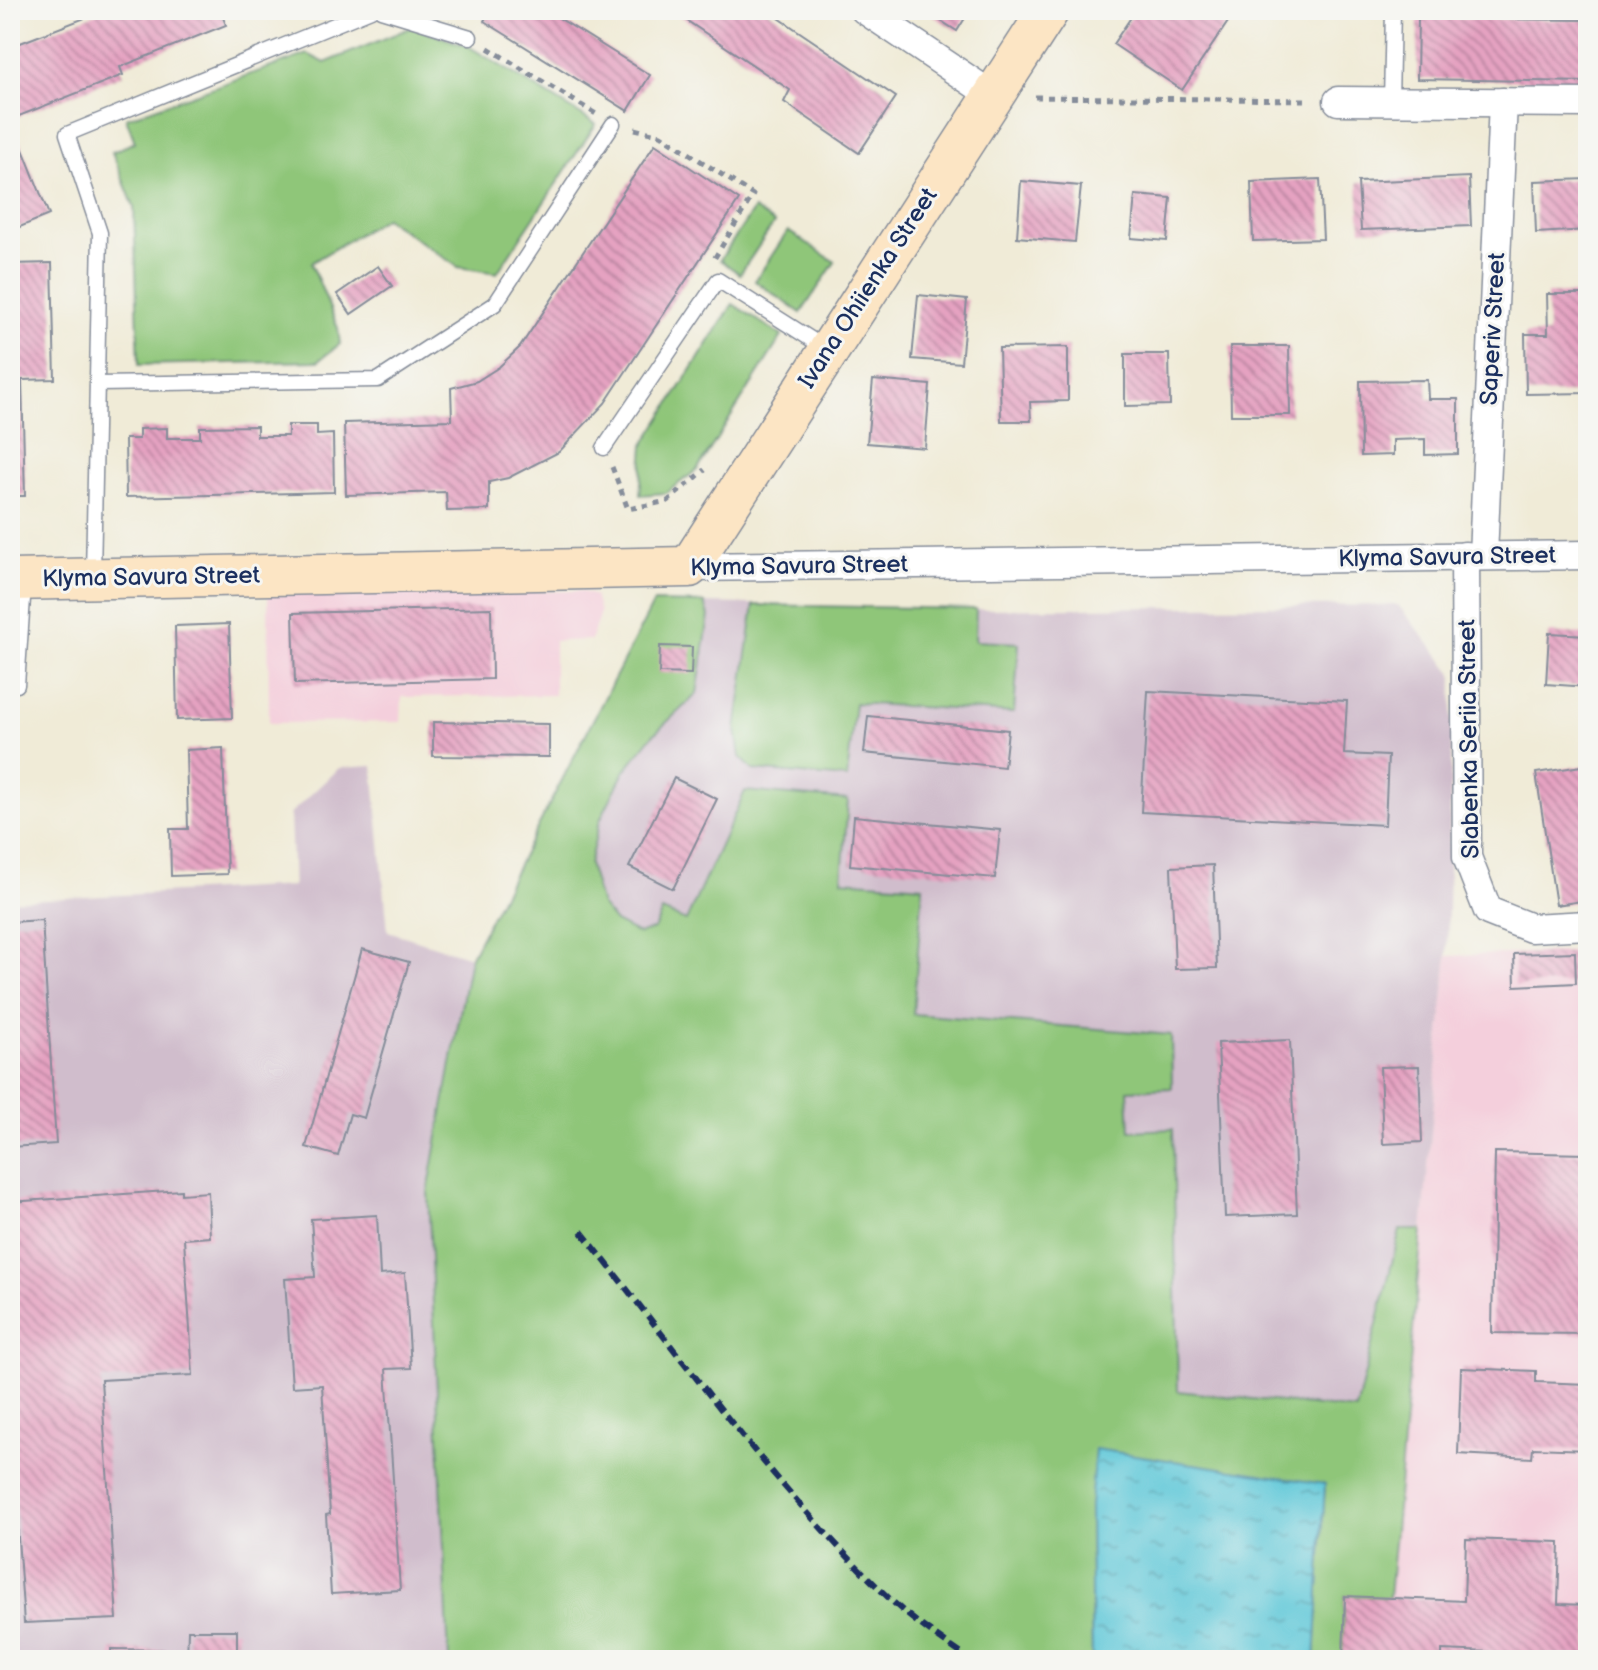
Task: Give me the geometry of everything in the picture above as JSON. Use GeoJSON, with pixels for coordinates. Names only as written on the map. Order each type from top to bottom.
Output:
{"type":"FeatureCollection","features":[{"type":"Feature","properties":{"kind":"street","name":"Ivana Ohiienka Street"},"geometry":{"type":"LineString","coordinates":[[689,567],[1049,10]]}},
{"type":"Feature","properties":{"kind":"street"},"geometry":{"type":"LineString","coordinates":[[872,12],[993,96]]}},
{"type":"Feature","properties":{"kind":"street"},"geometry":{"type":"LineString","coordinates":[[1338,101],[1588,103]]}},
{"type":"Feature","properties":{"kind":"street","name":"Saperiv Street"},"geometry":{"type":"LineString","coordinates":[[1474,556],[1503,102]]}},
{"type":"Feature","properties":{"kind":"street","name":"Klyma Savura Street"},"geometry":{"type":"LineString","coordinates":[[17,579],[1588,555]]}},
{"type":"Feature","properties":{"kind":"street","name":"Slabenka Seriia Street"},"geometry":{"type":"LineString","coordinates":[[1474,556],[1467,857],[1488,911],[1531,928],[1588,925]]}},
{"type":"Feature","properties":{"kind":"lane"},"geometry":{"type":"LineString","coordinates":[[92,579],[100,233],[67,134],[371,10]]}},
{"type":"Feature","properties":{"kind":"lane"},"geometry":{"type":"LineString","coordinates":[[381,10],[470,37]]}},
{"type":"Feature","properties":{"kind":"lane"},"geometry":{"type":"LineString","coordinates":[[1391,101],[1393,10]]}},
{"type":"Feature","properties":{"kind":"lane"},"geometry":{"type":"LineString","coordinates":[[98,384],[378,380],[495,304],[613,124]]}},
{"type":"Feature","properties":{"kind":"lane"},"geometry":{"type":"LineString","coordinates":[[604,448],[718,280],[828,350]]}},
{"type":"Feature","properties":{"kind":"lane"},"geometry":{"type":"LineString","coordinates":[[10,685],[17,685],[17,579]]}},
{"type":"Feature","properties":{"kind":"path"},"geometry":{"type":"LineString","coordinates":[[470,37],[613,124],[661,135],[753,195],[713,257],[718,280]]}},
{"type":"Feature","properties":{"kind":"path"},"geometry":{"type":"LineString","coordinates":[[993,96],[1338,101]]}},
{"type":"Feature","properties":{"kind":"shaded area"},"geometry":{"type":"Polygon","coordinates":[[[581,591],[595,596],[600,612],[591,640],[554,641],[554,695],[402,697],[401,722],[269,723],[268,594],[581,591]]]}},
{"type":"Feature","properties":{"kind":"shaded area"},"geometry":{"type":"Polygon","coordinates":[[[654,602],[976,609],[1398,605],[1453,673],[1447,956],[1389,1597],[1588,1605],[1588,1660],[10,1660],[10,901],[293,886],[290,814],[339,768],[373,766],[388,931],[470,957],[654,602]]]}},
{"type":"Feature","properties":{"kind":"shaded area"},"geometry":{"type":"Polygon","coordinates":[[[1588,951],[1588,1605],[1389,1598],[1447,956],[1588,951]]]}},
{"type":"Feature","properties":{"kind":"green space"},"geometry":{"type":"Polygon","coordinates":[[[412,27],[468,46],[596,124],[497,273],[458,267],[385,218],[311,263],[338,328],[340,344],[318,361],[139,365],[134,207],[112,152],[135,142],[126,118],[308,54],[325,63],[412,27]]]}},
{"type":"Feature","properties":{"kind":"green space"},"geometry":{"type":"Polygon","coordinates":[[[754,209],[774,223],[740,274],[720,260],[754,209]]]}},
{"type":"Feature","properties":{"kind":"green space"},"geometry":{"type":"Polygon","coordinates":[[[788,231],[835,262],[801,313],[755,281],[788,231]]]}},
{"type":"Feature","properties":{"kind":"green space"},"geometry":{"type":"Polygon","coordinates":[[[733,304],[782,336],[697,470],[666,493],[640,495],[644,445],[733,304]]]}},
{"type":"Feature","properties":{"kind":"green space"},"geometry":{"type":"Polygon","coordinates":[[[654,602],[705,603],[709,616],[697,694],[653,735],[624,772],[600,820],[589,864],[601,905],[615,922],[638,934],[654,929],[662,911],[686,921],[745,791],[848,800],[842,880],[923,886],[913,1014],[1171,1035],[1172,1088],[1128,1090],[1130,1131],[1173,1129],[1178,1391],[1356,1410],[1400,1230],[1422,1230],[1389,1598],[1345,1596],[1343,1660],[1315,1660],[1325,1484],[1090,1506],[1092,1660],[449,1660],[428,1192],[470,958],[654,602]]]}},
{"type":"Feature","properties":{"kind":"green space"},"geometry":{"type":"Polygon","coordinates":[[[754,605],[976,609],[975,641],[1019,643],[1014,713],[855,703],[847,778],[753,770],[740,757],[736,730],[754,605]]]}},
{"type":"Feature","properties":{"kind":"water"},"geometry":{"type":"Polygon","coordinates":[[[1095,1449],[1325,1484],[1315,1660],[1092,1660],[1090,1506],[1095,1449]]]}},
{"type":"Feature","properties":{"kind":"building"},"geometry":{"type":"Polygon","coordinates":[[[97,10],[220,10],[226,25],[120,67],[123,75],[11,119],[49,215],[10,231],[10,47],[98,13],[97,10]]]}},
{"type":"Feature","properties":{"kind":"building"},"geometry":{"type":"Polygon","coordinates":[[[490,10],[546,10],[650,75],[628,111],[484,21],[490,10]]]}},
{"type":"Feature","properties":{"kind":"building"},"geometry":{"type":"Polygon","coordinates":[[[671,10],[767,10],[896,97],[859,153],[784,102],[790,90],[671,10]]]}},
{"type":"Feature","properties":{"kind":"building"},"geometry":{"type":"Polygon","coordinates":[[[924,10],[970,10],[957,31],[924,10]]]}},
{"type":"Feature","properties":{"kind":"building"},"geometry":{"type":"Polygon","coordinates":[[[1136,10],[1236,10],[1182,90],[1113,44],[1136,10]]]}},
{"type":"Feature","properties":{"kind":"building"},"geometry":{"type":"Polygon","coordinates":[[[1418,18],[1588,20],[1588,82],[1417,79],[1418,18]]]}},
{"type":"Feature","properties":{"kind":"building"},"geometry":{"type":"Polygon","coordinates":[[[655,144],[739,200],[605,403],[559,452],[508,478],[489,482],[489,510],[447,511],[446,492],[346,495],[344,423],[452,420],[451,388],[477,381],[499,367],[520,347],[655,144]]]}},
{"type":"Feature","properties":{"kind":"building"},"geometry":{"type":"Polygon","coordinates":[[[1469,177],[1471,226],[1361,230],[1358,182],[1469,177]]]}},
{"type":"Feature","properties":{"kind":"building"},"geometry":{"type":"Polygon","coordinates":[[[1320,179],[1323,239],[1253,241],[1251,182],[1320,179]]]}},
{"type":"Feature","properties":{"kind":"building"},"geometry":{"type":"Polygon","coordinates":[[[1588,179],[1588,230],[1536,233],[1534,181],[1588,179]]]}},
{"type":"Feature","properties":{"kind":"building"},"geometry":{"type":"Polygon","coordinates":[[[1021,181],[1081,186],[1075,242],[1017,237],[1021,181]]]}},
{"type":"Feature","properties":{"kind":"building"},"geometry":{"type":"Polygon","coordinates":[[[1135,195],[1171,198],[1167,241],[1131,238],[1135,195]]]}},
{"type":"Feature","properties":{"kind":"building"},"geometry":{"type":"Polygon","coordinates":[[[52,263],[55,379],[22,380],[25,496],[10,496],[10,264],[52,263]]]}},
{"type":"Feature","properties":{"kind":"building"},"geometry":{"type":"Polygon","coordinates":[[[378,266],[392,286],[351,314],[337,294],[378,266]]]}},
{"type":"Feature","properties":{"kind":"building"},"geometry":{"type":"Polygon","coordinates":[[[1547,294],[1588,294],[1588,393],[1526,394],[1525,334],[1548,334],[1547,294]]]}},
{"type":"Feature","properties":{"kind":"building"},"geometry":{"type":"Polygon","coordinates":[[[918,295],[967,300],[961,363],[912,359],[918,295]]]}},
{"type":"Feature","properties":{"kind":"building"},"geometry":{"type":"Polygon","coordinates":[[[1230,346],[1289,346],[1290,415],[1231,415],[1230,346]]]}},
{"type":"Feature","properties":{"kind":"building"},"geometry":{"type":"Polygon","coordinates":[[[1068,347],[1068,401],[1030,402],[1031,421],[1001,421],[999,348],[1068,347]]]}},
{"type":"Feature","properties":{"kind":"building"},"geometry":{"type":"Polygon","coordinates":[[[1125,354],[1169,354],[1170,405],[1125,406],[1125,354]]]}},
{"type":"Feature","properties":{"kind":"building"},"geometry":{"type":"Polygon","coordinates":[[[873,380],[930,385],[925,448],[867,443],[873,380]]]}},
{"type":"Feature","properties":{"kind":"building"},"geometry":{"type":"Polygon","coordinates":[[[1427,380],[1428,399],[1458,399],[1458,454],[1425,455],[1425,439],[1393,440],[1393,455],[1361,456],[1360,381],[1427,380]]]}},
{"type":"Feature","properties":{"kind":"building"},"geometry":{"type":"Polygon","coordinates":[[[288,425],[317,425],[317,435],[333,434],[334,492],[126,497],[125,439],[139,439],[139,429],[167,428],[167,438],[200,438],[200,427],[257,426],[257,436],[288,436],[288,425]]]}},
{"type":"Feature","properties":{"kind":"building"},"geometry":{"type":"Polygon","coordinates":[[[491,608],[492,679],[295,684],[293,613],[491,608]]]}},
{"type":"Feature","properties":{"kind":"building"},"geometry":{"type":"Polygon","coordinates":[[[229,624],[232,718],[177,720],[175,626],[229,624]]]}},
{"type":"Feature","properties":{"kind":"building"},"geometry":{"type":"Polygon","coordinates":[[[1549,633],[1588,635],[1588,687],[1546,684],[1549,633]]]}},
{"type":"Feature","properties":{"kind":"building"},"geometry":{"type":"Polygon","coordinates":[[[660,646],[692,647],[691,674],[659,673],[660,646]]]}},
{"type":"Feature","properties":{"kind":"building"},"geometry":{"type":"Polygon","coordinates":[[[1148,691],[1347,701],[1344,754],[1388,756],[1385,825],[1141,812],[1148,691]]]}},
{"type":"Feature","properties":{"kind":"building"},"geometry":{"type":"Polygon","coordinates":[[[868,716],[1008,730],[1004,767],[864,753],[868,716]]]}},
{"type":"Feature","properties":{"kind":"building"},"geometry":{"type":"Polygon","coordinates":[[[433,722],[549,724],[549,757],[433,756],[433,722]]]}},
{"type":"Feature","properties":{"kind":"building"},"geometry":{"type":"Polygon","coordinates":[[[223,748],[227,874],[171,876],[170,829],[188,829],[186,750],[223,748]]]}},
{"type":"Feature","properties":{"kind":"building"},"geometry":{"type":"Polygon","coordinates":[[[1588,765],[1588,900],[1556,905],[1536,773],[1588,765]]]}},
{"type":"Feature","properties":{"kind":"building"},"geometry":{"type":"Polygon","coordinates":[[[674,778],[717,799],[673,889],[629,867],[674,778]]]}},
{"type":"Feature","properties":{"kind":"building"},"geometry":{"type":"Polygon","coordinates":[[[854,816],[1000,830],[995,878],[850,865],[854,816]]]}},
{"type":"Feature","properties":{"kind":"building"},"geometry":{"type":"Polygon","coordinates":[[[1213,865],[1217,968],[1175,969],[1171,867],[1213,865]]]}},
{"type":"Feature","properties":{"kind":"building"},"geometry":{"type":"Polygon","coordinates":[[[42,920],[56,1144],[10,1147],[10,922],[42,920]]]}},
{"type":"Feature","properties":{"kind":"building"},"geometry":{"type":"Polygon","coordinates":[[[362,949],[409,962],[364,1118],[350,1114],[338,1156],[306,1147],[362,949]]]}},
{"type":"Feature","properties":{"kind":"building"},"geometry":{"type":"Polygon","coordinates":[[[1575,952],[1576,983],[1515,986],[1514,954],[1575,952]]]}},
{"type":"Feature","properties":{"kind":"building"},"geometry":{"type":"Polygon","coordinates":[[[1290,1040],[1297,1214],[1225,1217],[1218,1043],[1290,1040]]]}},
{"type":"Feature","properties":{"kind":"building"},"geometry":{"type":"Polygon","coordinates":[[[1419,1066],[1422,1142],[1383,1144],[1380,1067],[1419,1066]]]}},
{"type":"Feature","properties":{"kind":"building"},"geometry":{"type":"Polygon","coordinates":[[[1495,1152],[1588,1154],[1588,1334],[1492,1333],[1495,1152]]]}},
{"type":"Feature","properties":{"kind":"building"},"geometry":{"type":"Polygon","coordinates":[[[181,1190],[181,1194],[208,1192],[210,1237],[184,1239],[193,1375],[101,1380],[117,1619],[24,1623],[10,1424],[10,1202],[181,1190]]]}},
{"type":"Feature","properties":{"kind":"building"},"geometry":{"type":"Polygon","coordinates":[[[377,1215],[380,1275],[405,1273],[411,1368],[386,1369],[400,1590],[331,1594],[326,1515],[330,1514],[322,1385],[292,1387],[285,1279],[315,1277],[311,1219],[377,1215]]]}},
{"type":"Feature","properties":{"kind":"building"},"geometry":{"type":"Polygon","coordinates":[[[1461,1368],[1536,1371],[1536,1382],[1588,1384],[1588,1450],[1533,1448],[1532,1458],[1458,1454],[1461,1368]]]}},
{"type":"Feature","properties":{"kind":"building"},"geometry":{"type":"Polygon","coordinates":[[[1466,1539],[1560,1542],[1558,1604],[1588,1605],[1588,1656],[1442,1650],[1442,1660],[1343,1660],[1345,1596],[1464,1601],[1466,1539]]]}},
{"type":"Feature","properties":{"kind":"building"},"geometry":{"type":"Polygon","coordinates":[[[188,1630],[237,1630],[237,1660],[187,1660],[188,1630]]]}},
{"type":"Feature","properties":{"kind":"building"},"geometry":{"type":"Polygon","coordinates":[[[111,1649],[177,1650],[177,1660],[111,1660],[111,1649]]]}},
{"type":"Feature","properties":{"kind":"railway"},"geometry":{"type":"LineString","coordinates":[[581,1231],[730,1421],[809,1514],[901,1609],[970,1660]]}}]}
